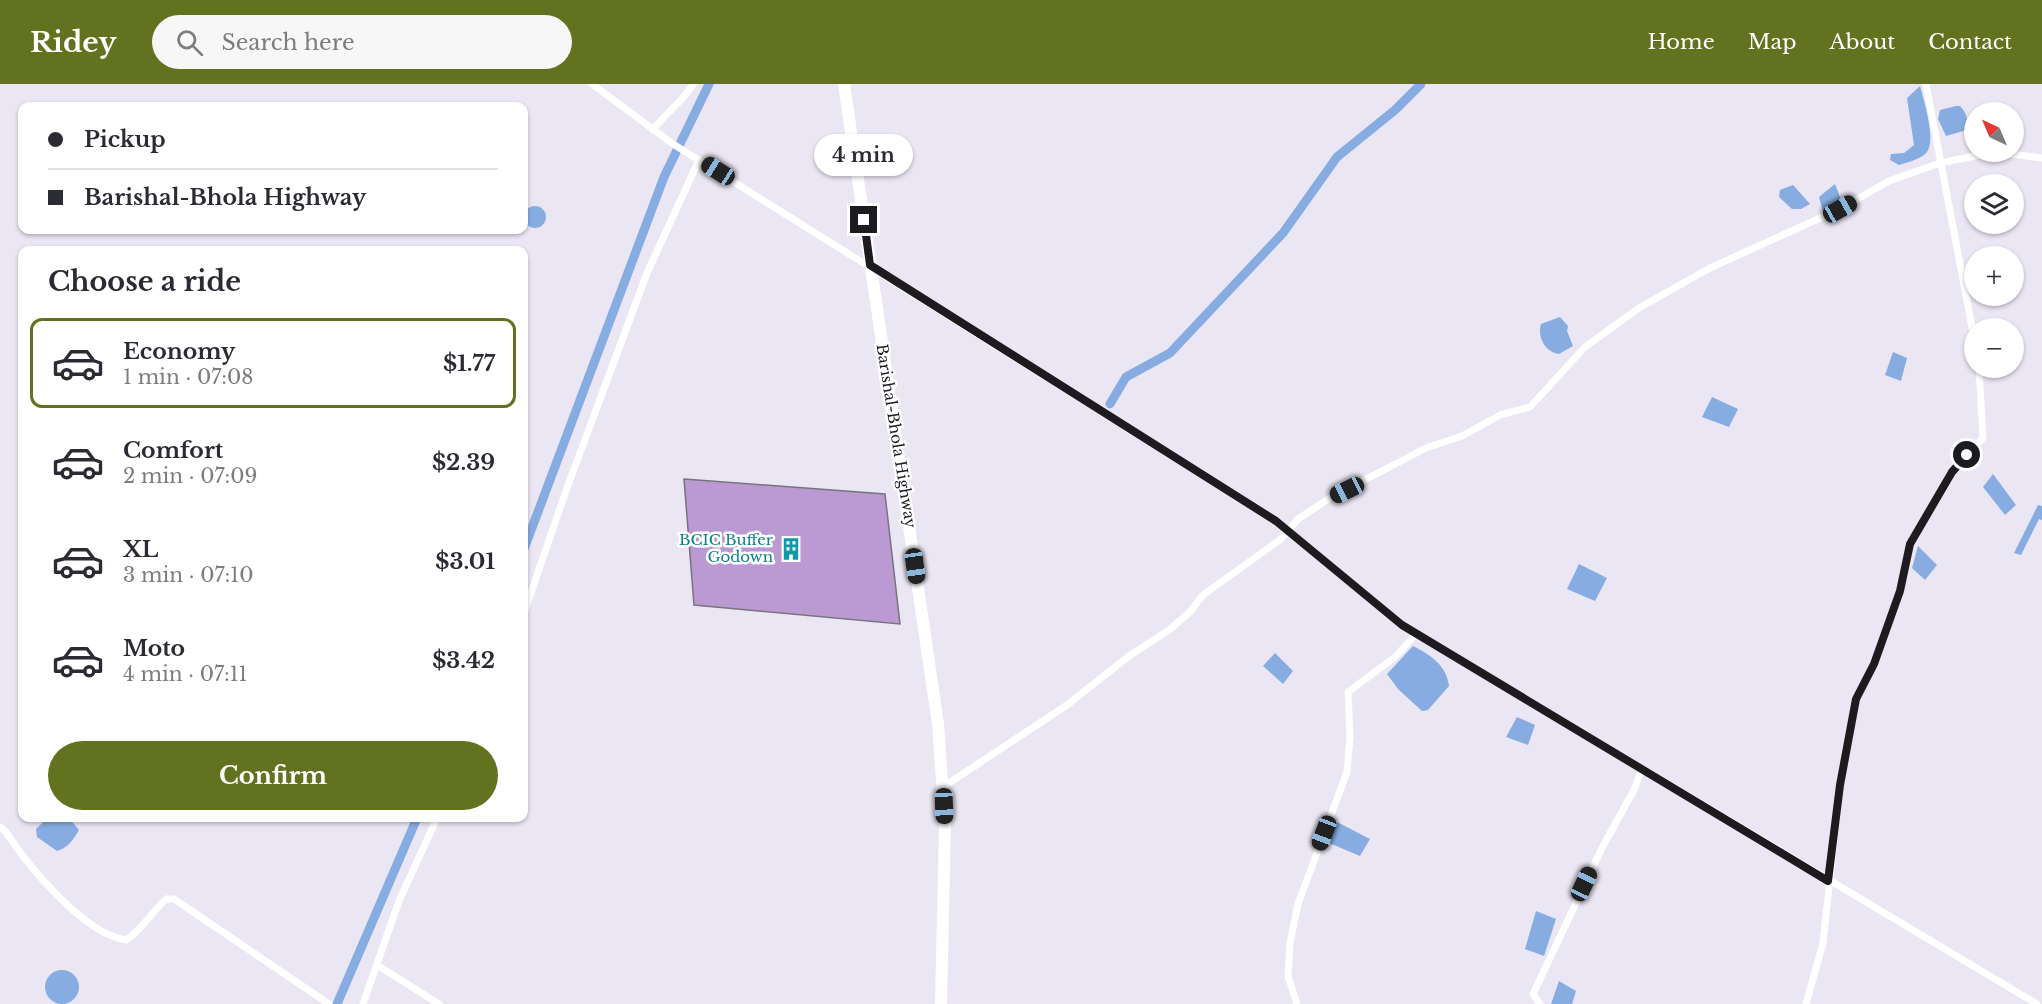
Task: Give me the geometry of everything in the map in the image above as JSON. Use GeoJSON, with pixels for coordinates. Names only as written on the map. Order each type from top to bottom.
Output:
{"type":"FeatureCollection","features":[{"type":"Feature","properties":{"kind":"highway","name":"Barishal-Bhola Highway"},"geometry":{"type":"LineString","coordinates":[[844,84],[939,724],[943,787],[941,1004]]}},
{"type":"Feature","properties":{"kind":"street"},"geometry":{"type":"LineString","coordinates":[[592,84],[672,144],[870,265],[1276,521],[1416,634],[2037,1004]]}},
{"type":"Feature","properties":{"kind":"street"},"geometry":{"type":"LineString","coordinates":[[652,130],[663,116],[687,95],[693,84]]}},
{"type":"Feature","properties":{"kind":"street"},"geometry":{"type":"LineString","coordinates":[[1926,84],[1970,318]]}},
{"type":"Feature","properties":{"kind":"street"},"geometry":{"type":"LineString","coordinates":[[943,787],[1067,705],[1129,656],[1169,630],[1190,612],[1203,595],[1272,546],[1298,519],[1330,498],[1426,448],[1462,436],[1500,415],[1530,407],[1585,347],[1639,308],[1710,268],[1840,209],[1889,181],[1940,163],[1995,152],[2042,158]]}},
{"type":"Feature","properties":{"kind":"street"},"geometry":{"type":"LineString","coordinates":[[528,602],[567,488],[647,273],[699,160]]}},
{"type":"Feature","properties":{"kind":"street"},"geometry":{"type":"LineString","coordinates":[[1806,1004],[1823,944],[1840,785],[1856,699],[1874,664],[1900,591],[1910,544],[1952,472],[1983,438],[1980,378]]}},
{"type":"Feature","properties":{"kind":"street"},"geometry":{"type":"LineString","coordinates":[[1297,1004],[1288,976],[1290,943],[1298,904],[1347,772],[1350,737],[1348,692],[1395,657],[1416,634]]}},
{"type":"Feature","properties":{"kind":"street"},"geometry":{"type":"LineString","coordinates":[[1540,1004],[1533,994],[1602,848],[1635,788],[1641,770]]}},
{"type":"Feature","properties":{"kind":"street"},"geometry":{"type":"LineString","coordinates":[[363,1004],[399,901],[435,822]]}},
{"type":"Feature","properties":{"kind":"street"},"geometry":{"type":"LineString","coordinates":[[0,827],[6,832],[32,870],[48,887],[82,917],[105,932],[126,940],[166,899],[174,899],[327,1002]]}},
{"type":"Feature","properties":{"kind":"street"},"geometry":{"type":"LineString","coordinates":[[377,965],[439,1004]]}},
{"type":"Feature","properties":{"kind":"water"},"geometry":{"type":"Polygon","coordinates":[[[1920,86],[1929,121],[1929,148],[1920,157],[1899,165],[1890,160],[1891,154],[1904,153],[1914,145],[1907,98],[1920,86]]]}},
{"type":"Feature","properties":{"kind":"water"},"geometry":{"type":"Polygon","coordinates":[[[1960,106],[1964,111],[1964,131],[1946,136],[1938,119],[1940,110],[1960,106]]]}},
{"type":"Feature","properties":{"kind":"water"},"geometry":{"type":"Polygon","coordinates":[[[1835,184],[1842,202],[1823,212],[1819,197],[1835,184]]]}},
{"type":"Feature","properties":{"kind":"water"},"geometry":{"type":"Polygon","coordinates":[[[1793,185],[1810,204],[1801,209],[1792,209],[1779,197],[1780,190],[1793,185]]]}},
{"type":"Feature","properties":{"kind":"water"},"geometry":{"type":"Polygon","coordinates":[[[539,207],[545,213],[543,225],[535,228],[528,226],[528,208],[539,207]]]}},
{"type":"Feature","properties":{"kind":"water"},"geometry":{"type":"Polygon","coordinates":[[[1560,317],[1568,326],[1567,331],[1573,346],[1559,354],[1546,347],[1541,339],[1540,329],[1541,324],[1560,317]]]}},
{"type":"Feature","properties":{"kind":"water"},"geometry":{"type":"Polygon","coordinates":[[[1893,352],[1907,358],[1901,381],[1885,375],[1893,352]]]}},
{"type":"Feature","properties":{"kind":"water"},"geometry":{"type":"Polygon","coordinates":[[[1712,397],[1738,409],[1729,427],[1702,417],[1712,397]]]}},
{"type":"Feature","properties":{"kind":"water"},"geometry":{"type":"Polygon","coordinates":[[[1993,474],[2016,505],[2005,515],[1983,487],[1993,474]]]}},
{"type":"Feature","properties":{"kind":"water"},"geometry":{"type":"Polygon","coordinates":[[[2038,505],[2042,506],[2042,520],[2039,519],[2021,555],[2014,553],[2038,505]]]}},
{"type":"Feature","properties":{"kind":"water"},"geometry":{"type":"Polygon","coordinates":[[[1918,546],[1937,565],[1925,580],[1912,568],[1918,546]]]}},
{"type":"Feature","properties":{"kind":"water"},"geometry":{"type":"Polygon","coordinates":[[[1579,564],[1607,578],[1595,601],[1567,589],[1579,564]]]}},
{"type":"Feature","properties":{"kind":"water"},"geometry":{"type":"Polygon","coordinates":[[[1413,646],[1437,662],[1448,679],[1449,686],[1428,710],[1422,711],[1398,689],[1387,674],[1413,646]]]}},
{"type":"Feature","properties":{"kind":"water"},"geometry":{"type":"Polygon","coordinates":[[[1275,653],[1293,671],[1283,684],[1263,666],[1275,653]]]}},
{"type":"Feature","properties":{"kind":"water"},"geometry":{"type":"Polygon","coordinates":[[[1517,717],[1535,725],[1528,745],[1506,737],[1517,717]]]}},
{"type":"Feature","properties":{"kind":"water"},"geometry":{"type":"Polygon","coordinates":[[[43,822],[72,822],[79,830],[70,843],[57,851],[37,837],[36,829],[43,822]]]}},
{"type":"Feature","properties":{"kind":"water"},"geometry":{"type":"Polygon","coordinates":[[[1337,822],[1370,839],[1360,856],[1329,843],[1337,822]]]}},
{"type":"Feature","properties":{"kind":"water"},"geometry":{"type":"Polygon","coordinates":[[[1536,911],[1556,919],[1544,956],[1525,949],[1536,911]]]}},
{"type":"Feature","properties":{"kind":"water"},"geometry":{"type":"Polygon","coordinates":[[[62,970],[74,975],[79,987],[74,999],[62,1004],[50,999],[45,987],[50,975],[62,970]]]}},
{"type":"Feature","properties":{"kind":"water"},"geometry":{"type":"Polygon","coordinates":[[[1559,981],[1576,991],[1572,1004],[1551,1004],[1559,981]]]}},
{"type":"Feature","properties":{"kind":"building","name":"BCIC Buffer Godown"},"geometry":{"type":"Polygon","coordinates":[[[684,479],[885,494],[900,624],[694,605],[684,479]]]}},
{"type":"Feature","properties":{"kind":"waterway"},"geometry":{"type":"LineString","coordinates":[[528,538],[664,177],[709,84]]}},
{"type":"Feature","properties":{"kind":"waterway"},"geometry":{"type":"LineString","coordinates":[[1110,404],[1126,377],[1170,353],[1283,233],[1337,157],[1395,110],[1421,84]]}},
{"type":"Feature","properties":{"kind":"waterway"},"geometry":{"type":"LineString","coordinates":[[337,1004],[415,822]]}},
{"type":"Feature","properties":{"kind":"place","name":"BCIC Buffer Godown"},"geometry":{"type":"Point","coordinates":[791,549]}},
{"type":"Feature","properties":{"kind":"route"},"geometry":{"type":"LineString","coordinates":[[864,220],[870,265],[1276,521],[1402,625],[1828,881],[1833,857],[1840,785],[1856,699],[1874,664],[1900,591],[1910,544],[1952,472],[1967,455]]}}]}
